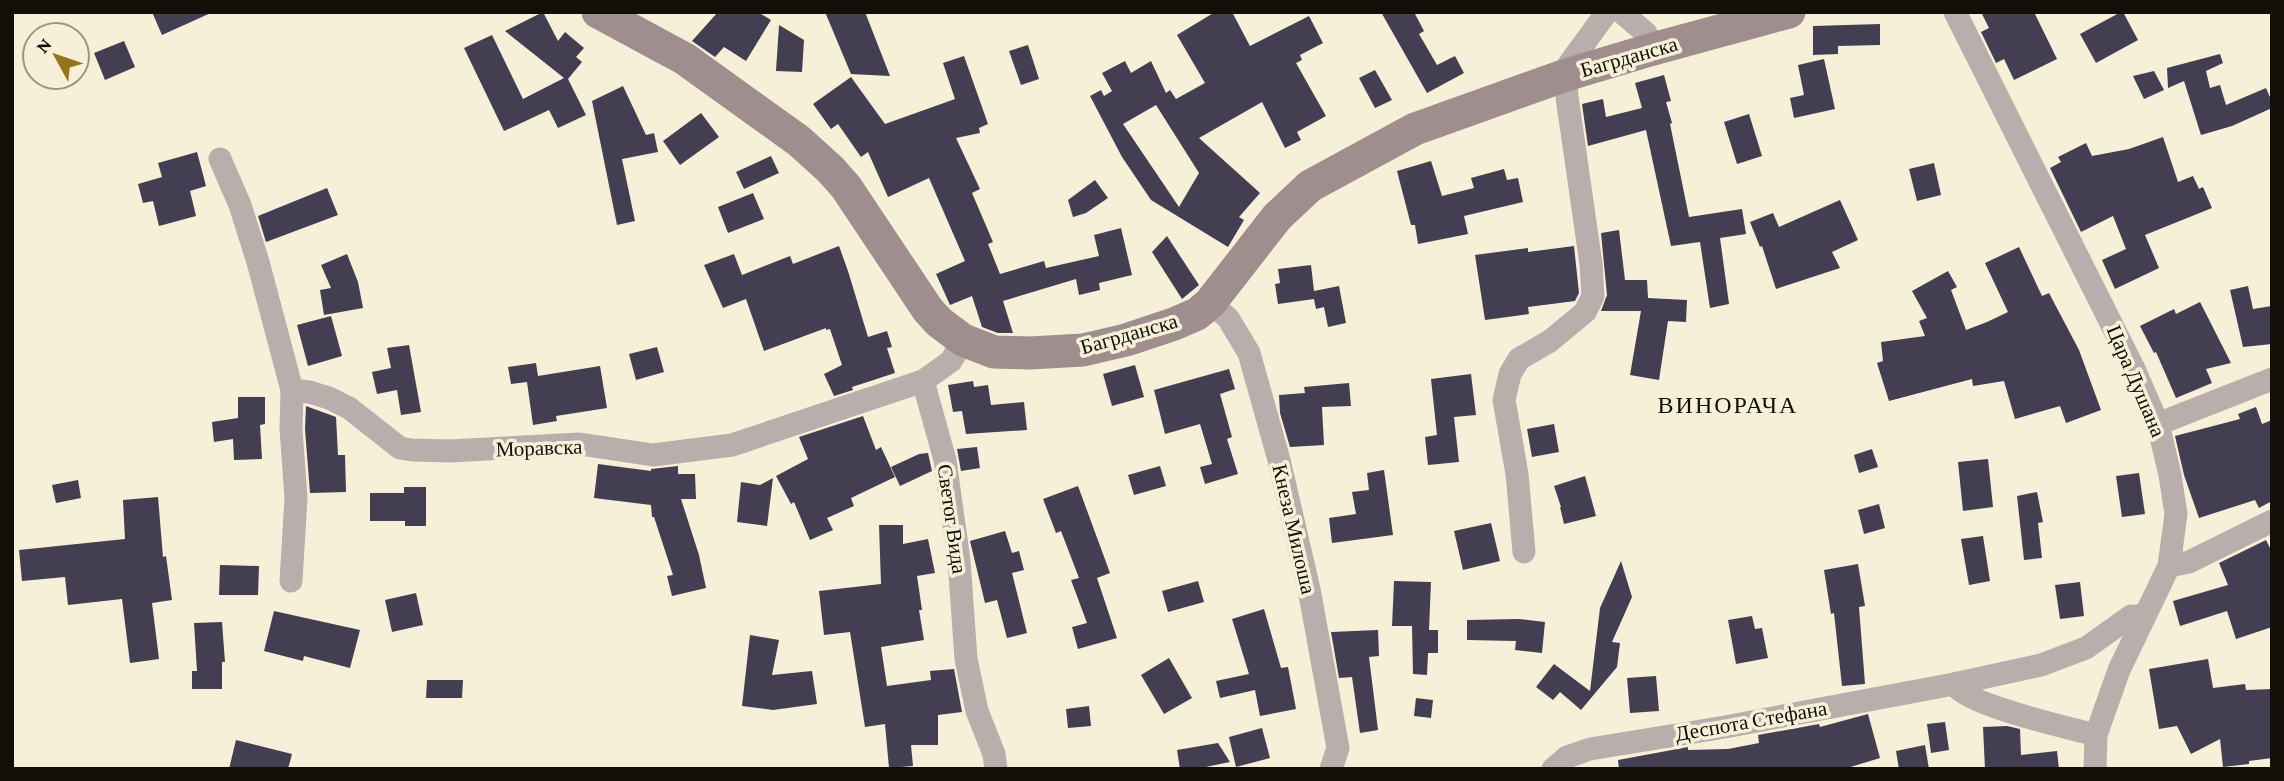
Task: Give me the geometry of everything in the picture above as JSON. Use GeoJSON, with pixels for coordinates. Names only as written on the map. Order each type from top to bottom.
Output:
{"type":"FeatureCollection","features":[{"type":"Feature","properties":{"kind":"street","name":"Багрданска"},"geometry":{"type":"LineString","coordinates":[[598,12],[685,59],[799,141],[830,169],[846,187],[928,310],[939,322],[963,340],[994,352],[1030,353],[1083,349],[1126,340],[1196,314],[1210,303],[1277,217],[1310,186],[1415,129],[1566,75],[1789,12]]}},
{"type":"Feature","properties":{"kind":"street"},"geometry":{"type":"LineString","coordinates":[[1524,552],[1517,474],[1504,400],[1510,374],[1519,359],[1550,341],[1585,312],[1593,296],[1566,75],[1569,64],[1607,12]]}},
{"type":"Feature","properties":{"kind":"street"},"geometry":{"type":"LineString","coordinates":[[1621,12],[1646,33],[1653,49]]}},
{"type":"Feature","properties":{"kind":"street","name":"Цара Душана"},"geometry":{"type":"LineString","coordinates":[[1955,12],[2135,371],[2158,425],[2171,475],[2176,514],[2169,566],[2119,670],[2096,735],[2095,769]]}},
{"type":"Feature","properties":{"kind":"street"},"geometry":{"type":"LineString","coordinates":[[220,159],[240,205],[258,262],[292,390],[291,429],[296,498],[291,581]]}},
{"type":"Feature","properties":{"kind":"street","name":"Кнеза Милоша"},"geometry":{"type":"LineString","coordinates":[[1210,303],[1228,318],[1249,354],[1279,460],[1309,589],[1338,748],[1331,769]]}},
{"type":"Feature","properties":{"kind":"street","name":"Моравска"},"geometry":{"type":"LineString","coordinates":[[292,390],[329,398],[349,408],[400,448],[450,451],[580,444],[653,455],[732,445],[923,381],[951,361],[963,340]]}},
{"type":"Feature","properties":{"kind":"street","name":"Светог Вида"},"geometry":{"type":"LineString","coordinates":[[923,381],[945,460],[959,560],[966,659],[977,711],[994,754],[996,769]]}},
{"type":"Feature","properties":{"kind":"street"},"geometry":{"type":"LineString","coordinates":[[2158,425],[2270,385]]}},
{"type":"Feature","properties":{"kind":"street"},"geometry":{"type":"LineString","coordinates":[[2169,566],[2189,562],[2272,521]]}},
{"type":"Feature","properties":{"kind":"street","name":"Деспота Стефана"},"geometry":{"type":"LineString","coordinates":[[1553,769],[1567,757],[1590,749],[1954,684],[2041,664],[2086,648],[2131,616],[2144,616]]}},
{"type":"Feature","properties":{"kind":"street"},"geometry":{"type":"LineString","coordinates":[[1954,684],[1958,691],[1978,700],[2030,718],[2096,735]]}},
{"type":"Feature","properties":{"kind":"building"},"geometry":{"type":"Polygon","coordinates":[[[152,12],[213,12],[162,35],[152,12]]]}},
{"type":"Feature","properties":{"kind":"building"},"geometry":{"type":"Polygon","coordinates":[[[543,12],[558,41],[565,32],[584,48],[576,57],[582,62],[568,79],[586,115],[558,128],[549,110],[504,131],[464,48],[492,35],[523,99],[564,78],[505,31],[543,12]]]}},
{"type":"Feature","properties":{"kind":"building"},"geometry":{"type":"Polygon","coordinates":[[[718,12],[758,12],[771,20],[746,61],[724,47],[715,57],[692,41],[718,12]]]}},
{"type":"Feature","properties":{"kind":"building"},"geometry":{"type":"Polygon","coordinates":[[[825,12],[865,12],[890,76],[851,74],[825,12]]]}},
{"type":"Feature","properties":{"kind":"building"},"geometry":{"type":"Polygon","coordinates":[[[1215,12],[1232,12],[1250,46],[1309,16],[1323,43],[1300,55],[1302,60],[1296,63],[1326,116],[1297,132],[1301,140],[1285,148],[1262,102],[1199,138],[1260,193],[1239,217],[1244,220],[1228,247],[1151,200],[1122,157],[1090,96],[1101,90],[1104,96],[1112,91],[1102,73],[1125,61],[1131,73],[1151,61],[1166,93],[1170,90],[1176,99],[1205,83],[1177,35],[1215,12]],[[1156,105],[1123,124],[1179,207],[1199,173],[1156,105]]]}},
{"type":"Feature","properties":{"kind":"building"},"geometry":{"type":"Polygon","coordinates":[[[1381,12],[1414,12],[1424,31],[1419,34],[1437,65],[1455,56],[1464,73],[1427,93],[1381,12]]]}},
{"type":"Feature","properties":{"kind":"building"},"geometry":{"type":"Polygon","coordinates":[[[1981,12],[2034,12],[2057,59],[2014,80],[2004,59],[1996,63],[1981,32],[1989,28],[1981,12]]]}},
{"type":"Feature","properties":{"kind":"building"},"geometry":{"type":"Polygon","coordinates":[[[2121,12],[2138,40],[2096,63],[2080,34],[2121,12]]]}},
{"type":"Feature","properties":{"kind":"building"},"geometry":{"type":"Polygon","coordinates":[[[1880,24],[1880,45],[1838,46],[1838,54],[1813,55],[1813,26],[1880,24]]]}},
{"type":"Feature","properties":{"kind":"building"},"geometry":{"type":"Polygon","coordinates":[[[779,25],[804,40],[802,72],[776,71],[779,25]]]}},
{"type":"Feature","properties":{"kind":"building"},"geometry":{"type":"Polygon","coordinates":[[[124,41],[135,67],[105,80],[94,53],[124,41]]]}},
{"type":"Feature","properties":{"kind":"building"},"geometry":{"type":"Polygon","coordinates":[[[1028,45],[1039,79],[1021,85],[1009,51],[1028,45]]]}},
{"type":"Feature","properties":{"kind":"building"},"geometry":{"type":"Polygon","coordinates":[[[2220,54],[2223,63],[2206,71],[2210,88],[2220,85],[2226,105],[2266,88],[2272,108],[2232,126],[2201,135],[2184,81],[2168,88],[2167,68],[2220,54]]]}},
{"type":"Feature","properties":{"kind":"building"},"geometry":{"type":"Polygon","coordinates":[[[964,56],[988,124],[979,128],[980,133],[956,138],[980,189],[972,193],[993,242],[988,244],[1000,274],[1044,261],[1046,268],[1099,256],[1094,235],[1121,228],[1132,275],[1099,283],[1100,290],[1079,295],[1076,279],[1003,301],[1013,333],[998,333],[982,327],[972,296],[950,305],[936,274],[965,261],[929,178],[888,197],[868,152],[861,157],[838,124],[831,129],[813,104],[851,77],[885,124],[955,99],[943,63],[964,56]]]}},
{"type":"Feature","properties":{"kind":"building"},"geometry":{"type":"Polygon","coordinates":[[[1824,59],[1835,109],[1794,118],[1790,98],[1804,95],[1798,65],[1824,59]]]}},
{"type":"Feature","properties":{"kind":"building"},"geometry":{"type":"Polygon","coordinates":[[[1375,70],[1392,100],[1375,108],[1359,78],[1375,70]]]}},
{"type":"Feature","properties":{"kind":"building"},"geometry":{"type":"Polygon","coordinates":[[[2154,71],[2164,90],[2144,99],[2133,76],[2154,71]]]}},
{"type":"Feature","properties":{"kind":"building"},"geometry":{"type":"Polygon","coordinates":[[[1664,75],[1671,101],[1666,102],[1689,217],[1742,209],[1746,234],[1720,238],[1729,304],[1710,308],[1700,242],[1671,246],[1646,130],[1588,146],[1582,104],[1603,99],[1606,117],[1642,108],[1635,83],[1664,75]]]}},
{"type":"Feature","properties":{"kind":"building"},"geometry":{"type":"Polygon","coordinates":[[[623,86],[646,135],[654,133],[658,152],[622,159],[635,221],[617,225],[592,101],[623,86]]]}},
{"type":"Feature","properties":{"kind":"building"},"geometry":{"type":"Polygon","coordinates":[[[701,113],[719,137],[680,165],[663,141],[701,113]]]}},
{"type":"Feature","properties":{"kind":"building"},"geometry":{"type":"Polygon","coordinates":[[[1749,114],[1762,156],[1737,164],[1724,122],[1749,114]]]}},
{"type":"Feature","properties":{"kind":"building"},"geometry":{"type":"Polygon","coordinates":[[[2163,137],[2178,182],[2193,176],[2199,189],[2203,187],[2212,208],[2145,235],[2159,268],[2115,289],[2102,260],[2126,249],[2113,216],[2081,232],[2050,168],[2061,162],[2058,157],[2086,143],[2092,156],[2129,149],[2163,137]]]}},
{"type":"Feature","properties":{"kind":"building"},"geometry":{"type":"Polygon","coordinates":[[[197,152],[206,186],[190,191],[196,216],[159,226],[153,201],[143,203],[138,184],[162,177],[158,163],[197,152]]]}},
{"type":"Feature","properties":{"kind":"building"},"geometry":{"type":"Polygon","coordinates":[[[771,156],[779,173],[744,189],[736,172],[771,156]]]}},
{"type":"Feature","properties":{"kind":"building"},"geometry":{"type":"Polygon","coordinates":[[[1431,161],[1442,196],[1474,188],[1471,178],[1504,169],[1507,180],[1518,178],[1523,202],[1464,216],[1468,234],[1418,244],[1415,225],[1411,225],[1397,171],[1431,161]]]}},
{"type":"Feature","properties":{"kind":"building"},"geometry":{"type":"Polygon","coordinates":[[[1934,163],[1941,195],[1917,201],[1909,169],[1934,163]]]}},
{"type":"Feature","properties":{"kind":"building"},"geometry":{"type":"Polygon","coordinates":[[[1095,180],[1108,198],[1086,213],[1073,217],[1068,200],[1095,180]]]}},
{"type":"Feature","properties":{"kind":"building"},"geometry":{"type":"Polygon","coordinates":[[[327,188],[338,215],[266,242],[258,216],[327,188]]]}},
{"type":"Feature","properties":{"kind":"building"},"geometry":{"type":"Polygon","coordinates":[[[753,193],[764,219],[728,233],[718,207],[753,193]]]}},
{"type":"Feature","properties":{"kind":"building"},"geometry":{"type":"Polygon","coordinates":[[[1840,200],[1858,240],[1832,252],[1840,268],[1776,289],[1762,246],[1760,247],[1750,222],[1773,213],[1779,227],[1840,200]]]}},
{"type":"Feature","properties":{"kind":"building"},"geometry":{"type":"Polygon","coordinates":[[[1619,230],[1625,280],[1647,280],[1648,298],[1687,300],[1686,322],[1668,321],[1659,380],[1630,375],[1641,311],[1601,311],[1607,295],[1601,233],[1619,230]]]}},
{"type":"Feature","properties":{"kind":"building"},"geometry":{"type":"Polygon","coordinates":[[[1167,236],[1199,285],[1182,299],[1152,252],[1167,236]]]}},
{"type":"Feature","properties":{"kind":"building"},"geometry":{"type":"Polygon","coordinates":[[[839,246],[868,337],[887,331],[892,347],[887,348],[895,373],[834,396],[824,374],[842,365],[830,329],[826,328],[764,351],[746,299],[723,308],[704,265],[734,254],[742,275],[790,256],[793,264],[839,246]]]}},
{"type":"Feature","properties":{"kind":"building"},"geometry":{"type":"Polygon","coordinates":[[[1574,246],[1579,293],[1575,301],[1528,307],[1529,314],[1485,320],[1475,255],[1528,248],[1528,252],[1574,246]]]}},
{"type":"Feature","properties":{"kind":"building"},"geometry":{"type":"Polygon","coordinates":[[[2019,247],[2042,296],[2049,293],[2079,350],[2101,410],[2066,423],[2060,406],[2015,419],[2004,381],[1973,386],[1972,379],[1889,401],[1877,363],[1883,361],[1881,342],[1925,336],[1919,321],[1927,318],[1912,291],[1948,271],[1957,287],[1951,290],[1966,330],[1987,322],[2008,312],[1985,263],[2019,247]]]}},
{"type":"Feature","properties":{"kind":"building"},"geometry":{"type":"Polygon","coordinates":[[[347,254],[358,282],[363,308],[324,315],[320,290],[331,288],[321,265],[347,254]]]}},
{"type":"Feature","properties":{"kind":"building"},"geometry":{"type":"Polygon","coordinates":[[[1311,265],[1314,291],[1339,286],[1346,323],[1328,327],[1324,307],[1316,309],[1314,299],[1278,304],[1275,284],[1280,283],[1278,269],[1311,265]]]}},
{"type":"Feature","properties":{"kind":"building"},"geometry":{"type":"Polygon","coordinates":[[[2248,286],[2253,309],[2272,306],[2272,344],[2243,347],[2230,290],[2248,286]]]}},
{"type":"Feature","properties":{"kind":"building"},"geometry":{"type":"Polygon","coordinates":[[[2200,302],[2231,363],[2206,369],[2212,383],[2176,398],[2156,352],[2154,353],[2140,326],[2174,309],[2176,314],[2200,302]]]}},
{"type":"Feature","properties":{"kind":"building"},"geometry":{"type":"Polygon","coordinates":[[[331,316],[342,356],[308,366],[297,325],[331,316]]]}},
{"type":"Feature","properties":{"kind":"building"},"geometry":{"type":"Polygon","coordinates":[[[409,345],[421,412],[401,415],[397,390],[377,394],[372,372],[391,368],[387,348],[409,345]]]}},
{"type":"Feature","properties":{"kind":"building"},"geometry":{"type":"Polygon","coordinates":[[[657,347],[664,372],[636,380],[629,354],[657,347]]]}},
{"type":"Feature","properties":{"kind":"building"},"geometry":{"type":"Polygon","coordinates":[[[536,363],[538,376],[600,366],[607,408],[556,416],[557,421],[533,425],[527,382],[511,384],[508,367],[536,363]]]}},
{"type":"Feature","properties":{"kind":"building"},"geometry":{"type":"Polygon","coordinates":[[[1135,365],[1144,397],[1112,406],[1103,374],[1135,365]]]}},
{"type":"Feature","properties":{"kind":"building"},"geometry":{"type":"Polygon","coordinates":[[[1229,369],[1235,389],[1220,394],[1232,437],[1227,439],[1238,474],[1205,484],[1200,467],[1212,464],[1200,424],[1165,434],[1154,390],[1229,369]]]}},
{"type":"Feature","properties":{"kind":"building"},"geometry":{"type":"Polygon","coordinates":[[[1471,374],[1476,415],[1454,417],[1459,462],[1428,465],[1425,437],[1437,435],[1431,379],[1471,374]]]}},
{"type":"Feature","properties":{"kind":"building"},"geometry":{"type":"Polygon","coordinates":[[[973,381],[974,387],[988,385],[991,405],[1024,402],[1027,430],[966,434],[962,411],[953,412],[948,385],[973,381]]]}},
{"type":"Feature","properties":{"kind":"building"},"geometry":{"type":"Polygon","coordinates":[[[1349,383],[1351,406],[1322,407],[1324,445],[1290,447],[1280,413],[1279,395],[1305,393],[1304,387],[1349,383]]]}},
{"type":"Feature","properties":{"kind":"building"},"geometry":{"type":"Polygon","coordinates":[[[238,397],[265,397],[265,424],[260,425],[262,459],[234,460],[233,439],[214,442],[212,422],[238,418],[238,397]]]}},
{"type":"Feature","properties":{"kind":"building"},"geometry":{"type":"Polygon","coordinates":[[[306,406],[336,417],[338,455],[345,455],[346,492],[310,493],[306,406]]]}},
{"type":"Feature","properties":{"kind":"building"},"geometry":{"type":"Polygon","coordinates":[[[2256,407],[2262,424],[2272,420],[2272,501],[2259,508],[2255,500],[2199,518],[2184,475],[2175,436],[2240,419],[2238,414],[2256,407]]]}},
{"type":"Feature","properties":{"kind":"building"},"geometry":{"type":"Polygon","coordinates":[[[863,416],[876,450],[881,447],[895,477],[851,498],[854,506],[827,518],[833,530],[810,540],[794,502],[791,504],[776,476],[808,459],[799,437],[863,416]]]}},
{"type":"Feature","properties":{"kind":"building"},"geometry":{"type":"Polygon","coordinates":[[[1554,424],[1559,452],[1532,457],[1527,429],[1554,424]]]}},
{"type":"Feature","properties":{"kind":"building"},"geometry":{"type":"Polygon","coordinates":[[[977,447],[980,468],[961,471],[957,449],[977,447]]]}},
{"type":"Feature","properties":{"kind":"building"},"geometry":{"type":"Polygon","coordinates":[[[1872,449],[1878,467],[1859,473],[1854,455],[1872,449]]]}},
{"type":"Feature","properties":{"kind":"building"},"geometry":{"type":"Polygon","coordinates":[[[928,453],[932,471],[900,486],[891,467],[919,454],[928,453]]]}},
{"type":"Feature","properties":{"kind":"building"},"geometry":{"type":"Polygon","coordinates":[[[1988,459],[1993,507],[1963,511],[1958,462],[1988,459]]]}},
{"type":"Feature","properties":{"kind":"building"},"geometry":{"type":"Polygon","coordinates":[[[598,464],[651,471],[678,466],[678,474],[695,474],[696,499],[681,499],[699,555],[706,588],[672,596],[667,576],[673,575],[652,517],[651,505],[594,498],[598,464]]]}},
{"type":"Feature","properties":{"kind":"building"},"geometry":{"type":"Polygon","coordinates":[[[1160,466],[1166,486],[1134,495],[1128,475],[1160,466]]]}},
{"type":"Feature","properties":{"kind":"building"},"geometry":{"type":"Polygon","coordinates":[[[1384,470],[1393,535],[1332,543],[1329,518],[1356,514],[1352,492],[1369,490],[1367,473],[1384,470]]]}},
{"type":"Feature","properties":{"kind":"building"},"geometry":{"type":"Polygon","coordinates":[[[2139,473],[2145,514],[2122,517],[2116,476],[2139,473]]]}},
{"type":"Feature","properties":{"kind":"building"},"geometry":{"type":"Polygon","coordinates":[[[1585,476],[1596,516],[1564,524],[1554,486],[1585,476]]]}},
{"type":"Feature","properties":{"kind":"building"},"geometry":{"type":"Polygon","coordinates":[[[773,478],[767,526],[737,522],[741,482],[760,485],[773,478]]]}},
{"type":"Feature","properties":{"kind":"building"},"geometry":{"type":"Polygon","coordinates":[[[78,480],[81,498],[56,503],[52,485],[78,480]]]}},
{"type":"Feature","properties":{"kind":"building"},"geometry":{"type":"Polygon","coordinates":[[[1078,486],[1110,573],[1097,578],[1117,638],[1078,649],[1072,627],[1087,623],[1071,580],[1079,578],[1061,531],[1056,533],[1043,499],[1078,486]]]}},
{"type":"Feature","properties":{"kind":"building"},"geometry":{"type":"Polygon","coordinates":[[[404,487],[426,487],[426,526],[405,526],[405,521],[370,521],[370,493],[404,493],[404,487]]]}},
{"type":"Feature","properties":{"kind":"building"},"geometry":{"type":"Polygon","coordinates":[[[2037,492],[2043,522],[2038,523],[2042,558],[2024,560],[2017,496],[2037,492]]]}},
{"type":"Feature","properties":{"kind":"building"},"geometry":{"type":"Polygon","coordinates":[[[158,497],[163,557],[166,556],[172,600],[152,603],[159,659],[130,663],[122,599],[68,605],[65,577],[22,581],[19,550],[125,539],[123,500],[158,497]]]}},
{"type":"Feature","properties":{"kind":"building"},"geometry":{"type":"Polygon","coordinates":[[[1879,504],[1885,528],[1864,534],[1858,510],[1879,504]]]}},
{"type":"Feature","properties":{"kind":"building"},"geometry":{"type":"Polygon","coordinates":[[[1491,523],[1500,561],[1463,570],[1454,531],[1491,523]]]}},
{"type":"Feature","properties":{"kind":"building"},"geometry":{"type":"Polygon","coordinates":[[[879,525],[903,525],[903,544],[928,539],[935,573],[917,576],[924,640],[881,647],[887,686],[931,680],[930,671],[954,669],[962,712],[938,715],[938,745],[911,745],[913,766],[889,768],[885,724],[865,727],[850,632],[824,635],[819,591],[881,584],[879,525]]]}},
{"type":"Feature","properties":{"kind":"building"},"geometry":{"type":"Polygon","coordinates":[[[1005,531],[1012,553],[1019,551],[1024,570],[1012,573],[1027,633],[1007,638],[997,600],[985,603],[970,541],[1005,531]]]}},
{"type":"Feature","properties":{"kind":"building"},"geometry":{"type":"Polygon","coordinates":[[[1983,536],[1990,581],[1969,585],[1961,539],[1983,536]]]}},
{"type":"Feature","properties":{"kind":"building"},"geometry":{"type":"Polygon","coordinates":[[[2266,540],[2272,552],[2272,627],[2236,639],[2227,611],[2180,626],[2173,601],[2228,585],[2219,563],[2266,540]]]}},
{"type":"Feature","properties":{"kind":"building"},"geometry":{"type":"Polygon","coordinates":[[[1621,561],[1632,597],[1612,642],[1620,643],[1617,667],[1581,710],[1560,692],[1553,700],[1536,687],[1554,664],[1590,691],[1600,608],[1621,561]]]}},
{"type":"Feature","properties":{"kind":"building"},"geometry":{"type":"Polygon","coordinates":[[[1858,564],[1865,606],[1859,607],[1865,684],[1842,686],[1834,613],[1831,614],[1824,570],[1858,564]]]}},
{"type":"Feature","properties":{"kind":"building"},"geometry":{"type":"Polygon","coordinates":[[[220,565],[259,566],[258,595],[219,595],[220,565]]]}},
{"type":"Feature","properties":{"kind":"building"},"geometry":{"type":"Polygon","coordinates":[[[1198,581],[1204,602],[1168,612],[1162,591],[1198,581]]]}},
{"type":"Feature","properties":{"kind":"building"},"geometry":{"type":"Polygon","coordinates":[[[1394,581],[1431,582],[1429,630],[1438,630],[1438,653],[1428,653],[1427,675],[1413,674],[1412,626],[1392,626],[1394,581]]]}},
{"type":"Feature","properties":{"kind":"building"},"geometry":{"type":"Polygon","coordinates":[[[2080,582],[2084,616],[2060,619],[2055,585],[2080,582]]]}},
{"type":"Feature","properties":{"kind":"building"},"geometry":{"type":"Polygon","coordinates":[[[416,593],[423,625],[392,632],[385,600],[416,593]]]}},
{"type":"Feature","properties":{"kind":"building"},"geometry":{"type":"Polygon","coordinates":[[[1264,609],[1281,668],[1288,667],[1296,709],[1260,716],[1255,690],[1220,698],[1216,681],[1249,674],[1232,619],[1264,609]]]}},
{"type":"Feature","properties":{"kind":"building"},"geometry":{"type":"Polygon","coordinates":[[[274,611],[360,630],[350,668],[304,656],[303,661],[264,651],[274,611]]]}},
{"type":"Feature","properties":{"kind":"building"},"geometry":{"type":"Polygon","coordinates":[[[1752,616],[1755,629],[1762,628],[1768,658],[1736,664],[1728,620],[1752,616]]]}},
{"type":"Feature","properties":{"kind":"building"},"geometry":{"type":"Polygon","coordinates":[[[1519,619],[1545,622],[1542,653],[1515,650],[1516,641],[1467,640],[1467,620],[1519,619]]]}},
{"type":"Feature","properties":{"kind":"building"},"geometry":{"type":"Polygon","coordinates":[[[222,622],[225,662],[222,662],[222,689],[192,689],[192,671],[197,671],[194,623],[222,622]]]}},
{"type":"Feature","properties":{"kind":"building"},"geometry":{"type":"Polygon","coordinates":[[[1378,630],[1379,656],[1369,657],[1378,730],[1360,733],[1352,677],[1339,678],[1331,632],[1378,630]]]}},
{"type":"Feature","properties":{"kind":"building"},"geometry":{"type":"Polygon","coordinates":[[[750,635],[779,640],[772,675],[812,671],[817,704],[773,710],[742,706],[750,635]]]}},
{"type":"Feature","properties":{"kind":"building"},"geometry":{"type":"Polygon","coordinates":[[[1169,658],[1192,698],[1164,714],[1141,675],[1169,658]]]}},
{"type":"Feature","properties":{"kind":"building"},"geometry":{"type":"Polygon","coordinates":[[[2208,659],[2213,688],[2245,684],[2246,690],[2272,689],[2272,758],[2223,767],[2220,739],[2191,754],[2177,726],[2159,729],[2149,669],[2208,659]]]}},
{"type":"Feature","properties":{"kind":"building"},"geometry":{"type":"Polygon","coordinates":[[[1656,676],[1659,711],[1630,713],[1627,678],[1656,676]]]}},
{"type":"Feature","properties":{"kind":"building"},"geometry":{"type":"Polygon","coordinates":[[[427,680],[463,680],[462,698],[426,698],[427,680]]]}},
{"type":"Feature","properties":{"kind":"building"},"geometry":{"type":"Polygon","coordinates":[[[1416,698],[1433,700],[1431,718],[1414,716],[1416,698]]]}},
{"type":"Feature","properties":{"kind":"building"},"geometry":{"type":"Polygon","coordinates":[[[1089,706],[1091,726],[1068,728],[1066,709],[1089,706]]]}},
{"type":"Feature","properties":{"kind":"building"},"geometry":{"type":"Polygon","coordinates":[[[1868,714],[1880,758],[1844,769],[1619,769],[1618,760],[1688,747],[1688,750],[1728,749],[1759,743],[1758,735],[1819,724],[1820,727],[1868,714]]]}},
{"type":"Feature","properties":{"kind":"building"},"geometry":{"type":"Polygon","coordinates":[[[1945,722],[1949,750],[1931,753],[1927,724],[1945,722]]]}},
{"type":"Feature","properties":{"kind":"building"},"geometry":{"type":"Polygon","coordinates":[[[2007,726],[2020,729],[2021,755],[2057,751],[2059,769],[1985,769],[1983,727],[2007,726]]]}},
{"type":"Feature","properties":{"kind":"building"},"geometry":{"type":"Polygon","coordinates":[[[1262,728],[1270,758],[1236,767],[1229,737],[1262,728]]]}},
{"type":"Feature","properties":{"kind":"building"},"geometry":{"type":"Polygon","coordinates":[[[236,740],[292,754],[288,769],[229,769],[236,740]]]}},
{"type":"Feature","properties":{"kind":"building"},"geometry":{"type":"Polygon","coordinates":[[[1218,743],[1230,762],[1196,769],[1180,769],[1177,750],[1218,743]]]}},
{"type":"Feature","properties":{"kind":"building"},"geometry":{"type":"Polygon","coordinates":[[[1925,745],[1929,769],[1899,769],[1896,751],[1925,745]]]}},
{"type":"Feature","properties":{"kind":"district","name":"ВИНОРАЧА"},"geometry":{"type":"Point","coordinates":[1728,404]}}]}
